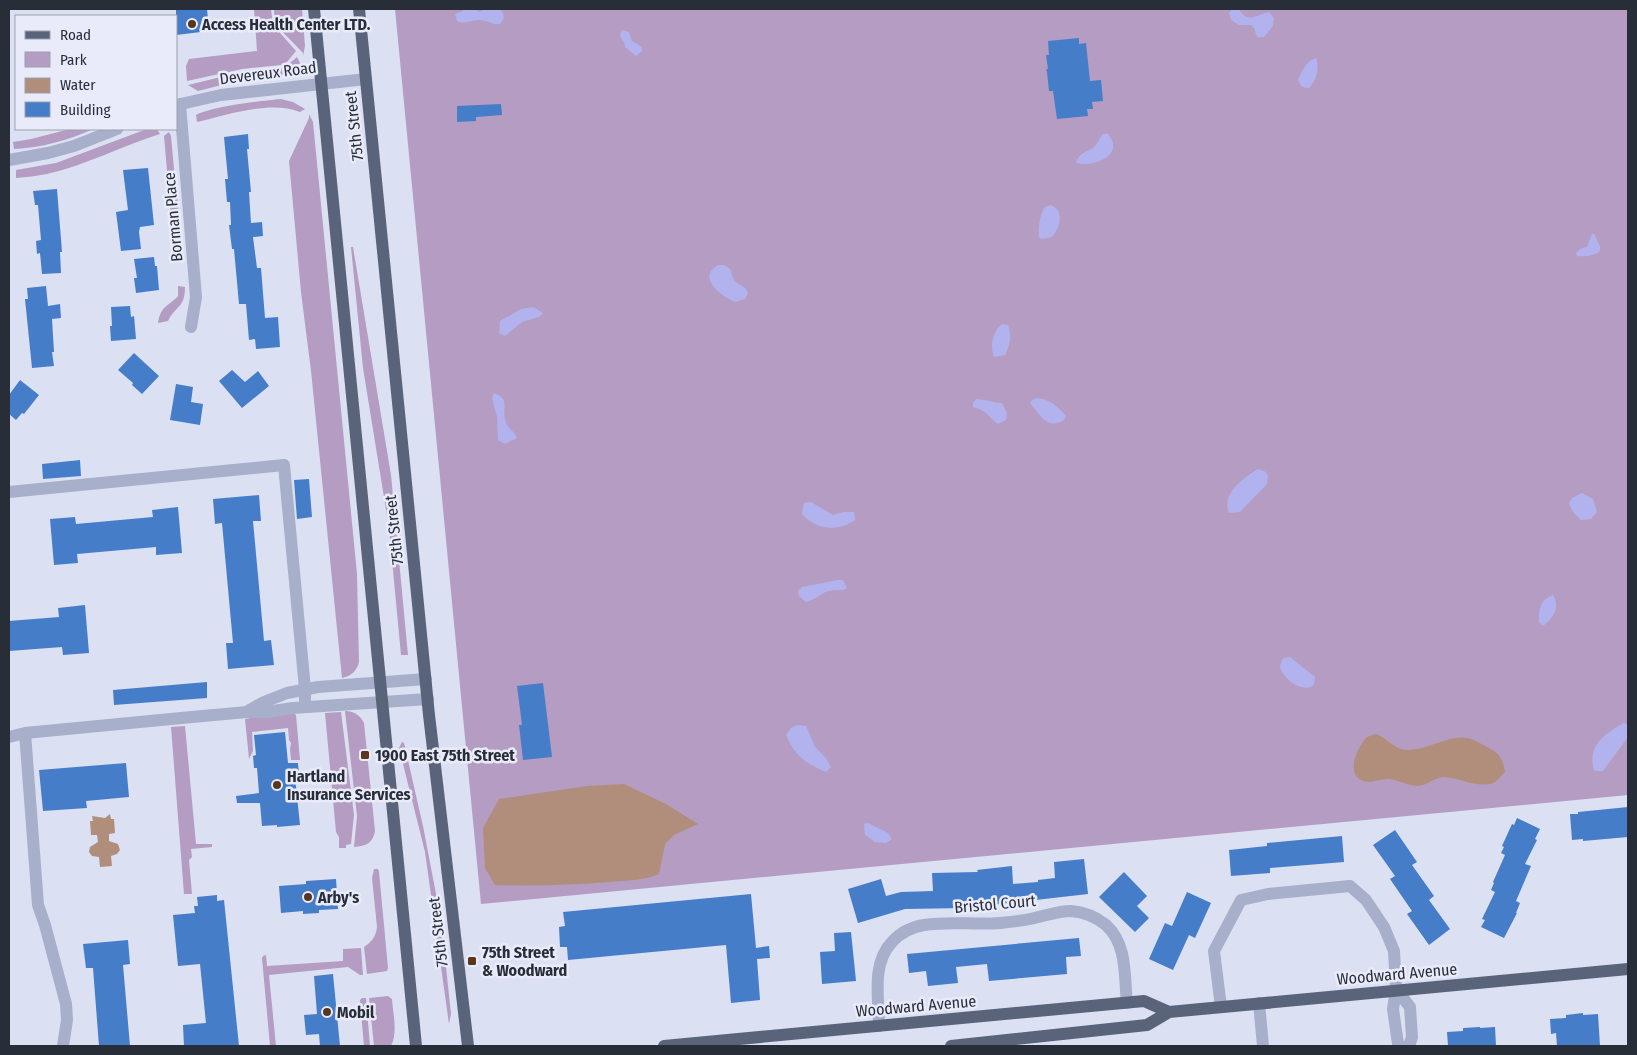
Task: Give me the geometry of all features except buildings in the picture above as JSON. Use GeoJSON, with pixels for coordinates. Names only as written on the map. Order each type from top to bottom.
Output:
{"type":"FeatureCollection","features":[{"type":"Feature","properties":{"kind":"main road","name":"75th Street"},"geometry":{"type":"LineString","coordinates":[[314,9],[416,1046]]}},
{"type":"Feature","properties":{"kind":"main road","name":"75th Street"},"geometry":{"type":"LineString","coordinates":[[359,9],[428,699],[468,1046]]}},
{"type":"Feature","properties":{"kind":"main road","name":"Woodward Avenue"},"geometry":{"type":"LineString","coordinates":[[951,1046],[1147,1025],[1169,1012],[1396,989],[1628,969]]}},
{"type":"Feature","properties":{"kind":"main road","name":"Woodward Avenue"},"geometry":{"type":"LineString","coordinates":[[664,1046],[1126,1003],[1144,1002],[1169,1012]]}},
{"type":"Feature","properties":{"kind":"street","name":"Devereux Road"},"geometry":{"type":"LineString","coordinates":[[178,105],[221,95],[366,79]]}},
{"type":"Feature","properties":{"kind":"street","name":"Borman Place"},"geometry":{"type":"LineString","coordinates":[[178,105],[196,289],[191,327]]}},
{"type":"Feature","properties":{"kind":"street"},"geometry":{"type":"LineString","coordinates":[[9,160],[74,146],[114,130]]}},
{"type":"Feature","properties":{"kind":"street"},"geometry":{"type":"LineString","coordinates":[[9,492],[284,465],[305,689],[305,707]]}},
{"type":"Feature","properties":{"kind":"street"},"geometry":{"type":"LineString","coordinates":[[247,712],[264,702],[287,693],[305,689],[426,679]]}},
{"type":"Feature","properties":{"kind":"street"},"geometry":{"type":"LineString","coordinates":[[9,737],[25,733],[247,712],[428,699]]}},
{"type":"Feature","properties":{"kind":"street"},"geometry":{"type":"LineString","coordinates":[[25,733],[38,905],[66,1004],[67,1020],[63,1046]]}},
{"type":"Feature","properties":{"kind":"street"},"geometry":{"type":"LineString","coordinates":[[1221,1007],[1214,951],[1241,900],[1268,894],[1350,886],[1366,900],[1384,928],[1394,950],[1396,989],[1393,1009],[1398,1044],[1401,1046]]}},
{"type":"Feature","properties":{"kind":"street","name":"Bristol Court"},"geometry":{"type":"LineString","coordinates":[[879,1026],[878,974],[883,955],[900,934],[912,928],[925,925],[1000,923],[1029,920],[1071,911],[1084,913],[1096,918],[1111,931],[1121,948],[1124,961],[1126,1003]]}},
{"type":"Feature","properties":{"kind":"street"},"geometry":{"type":"LineString","coordinates":[[1396,989],[1410,1007],[1412,1037],[1409,1046]]}},
{"type":"Feature","properties":{"kind":"street"},"geometry":{"type":"LineString","coordinates":[[1259,1003],[1263,1046]]}},
{"type":"Feature","properties":{"kind":"green space"},"geometry":{"type":"Polygon","coordinates":[[[254,9],[271,9],[273,25],[296,51],[287,62],[281,65],[242,69],[187,81],[186,66],[189,59],[257,51],[254,9]]]}},
{"type":"Feature","properties":{"kind":"green space"},"geometry":{"type":"Polygon","coordinates":[[[274,9],[302,9],[305,46],[303,56],[303,53],[275,24],[274,9]]]}},
{"type":"Feature","properties":{"kind":"green space"},"geometry":{"type":"Polygon","coordinates":[[[395,9],[1628,9],[1628,795],[481,904],[395,9]]]}},
{"type":"Feature","properties":{"kind":"green space"},"geometry":{"type":"Polygon","coordinates":[[[297,57],[300,63],[282,75],[241,80],[198,91],[188,85],[225,76],[285,67],[297,57]]]}},
{"type":"Feature","properties":{"kind":"green space"},"geometry":{"type":"Polygon","coordinates":[[[281,99],[293,102],[305,109],[300,112],[288,109],[262,108],[197,122],[196,115],[214,109],[237,104],[281,99]]]}},
{"type":"Feature","properties":{"kind":"green space"},"geometry":{"type":"Polygon","coordinates":[[[309,114],[313,122],[357,574],[359,662],[353,673],[342,678],[289,161],[309,118],[309,114]]]}},
{"type":"Feature","properties":{"kind":"green space"},"geometry":{"type":"Polygon","coordinates":[[[66,130],[91,130],[54,143],[14,149],[13,142],[66,130]]]}},
{"type":"Feature","properties":{"kind":"green space"},"geometry":{"type":"Polygon","coordinates":[[[144,130],[158,130],[160,134],[61,170],[43,175],[16,178],[16,170],[56,163],[144,130]]]}},
{"type":"Feature","properties":{"kind":"green space"},"geometry":{"type":"Polygon","coordinates":[[[169,132],[175,180],[168,182],[164,136],[169,132]]]}},
{"type":"Feature","properties":{"kind":"green space"},"geometry":{"type":"Polygon","coordinates":[[[169,194],[177,195],[181,233],[173,235],[169,194]]]}},
{"type":"Feature","properties":{"kind":"green space"},"geometry":{"type":"Polygon","coordinates":[[[351,247],[353,247],[391,475],[408,655],[401,655],[389,528],[363,368],[351,247]]]}},
{"type":"Feature","properties":{"kind":"green space"},"geometry":{"type":"Polygon","coordinates":[[[178,286],[185,287],[182,303],[168,321],[158,323],[163,309],[178,296],[178,286]]]}},
{"type":"Feature","properties":{"kind":"green space"},"geometry":{"type":"Polygon","coordinates":[[[291,711],[296,715],[300,760],[291,760],[291,743],[288,728],[252,732],[253,751],[249,759],[245,719],[291,711]]]}},
{"type":"Feature","properties":{"kind":"green space"},"geometry":{"type":"Polygon","coordinates":[[[345,711],[356,714],[364,723],[375,831],[373,838],[368,843],[354,847],[357,816],[345,711]]]}},
{"type":"Feature","properties":{"kind":"green space"},"geometry":{"type":"Polygon","coordinates":[[[341,712],[354,815],[351,844],[346,845],[346,848],[339,848],[339,837],[336,832],[325,713],[341,712]]]}},
{"type":"Feature","properties":{"kind":"green space"},"geometry":{"type":"Polygon","coordinates":[[[185,726],[196,844],[212,844],[212,847],[191,849],[192,857],[189,860],[192,894],[184,894],[171,727],[185,726]]]}},
{"type":"Feature","properties":{"kind":"green space"},"geometry":{"type":"Polygon","coordinates":[[[402,742],[404,743],[423,826],[441,920],[451,1014],[449,1024],[425,852],[399,748],[402,742]]]}},
{"type":"Feature","properties":{"kind":"green space"},"geometry":{"type":"Polygon","coordinates":[[[374,869],[378,869],[379,872],[388,968],[387,971],[367,974],[364,947],[373,938],[377,927],[372,878],[374,869]]]}},
{"type":"Feature","properties":{"kind":"green space"},"geometry":{"type":"Polygon","coordinates":[[[361,948],[363,975],[348,967],[269,975],[276,1046],[270,1046],[263,956],[266,955],[267,966],[343,961],[343,949],[361,948]]]}},
{"type":"Feature","properties":{"kind":"green space"},"geometry":{"type":"Polygon","coordinates":[[[388,996],[392,999],[393,1041],[391,1046],[374,1046],[369,998],[388,996]]]}},
{"type":"Feature","properties":{"kind":"green space"},"geometry":{"type":"Polygon","coordinates":[[[366,998],[370,1046],[364,1046],[360,1000],[366,998]]]}},
{"type":"Feature","properties":{"kind":"sand"},"geometry":{"type":"Polygon","coordinates":[[[464,9],[474,9],[479,12],[486,9],[500,9],[504,18],[500,24],[481,20],[457,21],[455,14],[464,9]]]}},
{"type":"Feature","properties":{"kind":"sand"},"geometry":{"type":"Polygon","coordinates":[[[1233,9],[1239,9],[1242,14],[1249,17],[1269,12],[1274,18],[1273,26],[1264,37],[1257,37],[1251,25],[1239,25],[1231,20],[1229,13],[1233,9]]]}},
{"type":"Feature","properties":{"kind":"sand"},"geometry":{"type":"Polygon","coordinates":[[[622,30],[629,32],[632,41],[642,47],[642,51],[636,56],[625,47],[620,35],[622,30]]]}},
{"type":"Feature","properties":{"kind":"sand"},"geometry":{"type":"Polygon","coordinates":[[[1316,58],[1318,66],[1315,78],[1309,88],[1303,87],[1298,80],[1307,64],[1316,58]]]}},
{"type":"Feature","properties":{"kind":"sand"},"geometry":{"type":"Polygon","coordinates":[[[1103,134],[1108,134],[1112,141],[1113,148],[1110,154],[1091,164],[1076,163],[1081,155],[1095,146],[1103,134]]]}},
{"type":"Feature","properties":{"kind":"sand"},"geometry":{"type":"Polygon","coordinates":[[[1051,205],[1060,215],[1059,225],[1052,237],[1042,239],[1039,237],[1041,217],[1045,207],[1051,205]]]}},
{"type":"Feature","properties":{"kind":"sand"},"geometry":{"type":"Polygon","coordinates":[[[1592,234],[1594,234],[1600,246],[1600,251],[1589,256],[1577,256],[1576,253],[1580,249],[1587,247],[1592,234]]]}},
{"type":"Feature","properties":{"kind":"sand"},"geometry":{"type":"Polygon","coordinates":[[[718,265],[724,265],[730,269],[734,281],[745,288],[748,293],[745,299],[735,302],[724,296],[713,286],[710,281],[710,275],[712,270],[718,265]]]}},
{"type":"Feature","properties":{"kind":"sand"},"geometry":{"type":"Polygon","coordinates":[[[533,307],[543,313],[539,317],[522,322],[505,336],[499,333],[500,321],[521,309],[533,307]]]}},
{"type":"Feature","properties":{"kind":"sand"},"geometry":{"type":"Polygon","coordinates":[[[1002,324],[1008,325],[1010,333],[1009,344],[1005,355],[994,357],[993,339],[996,331],[1002,324]]]}},
{"type":"Feature","properties":{"kind":"sand"},"geometry":{"type":"Polygon","coordinates":[[[494,393],[503,399],[506,422],[517,438],[505,444],[498,440],[497,417],[492,398],[494,393]]]}},
{"type":"Feature","properties":{"kind":"sand"},"geometry":{"type":"Polygon","coordinates":[[[1037,398],[1046,400],[1057,407],[1066,416],[1064,420],[1053,423],[1041,417],[1030,403],[1037,398]]]}},
{"type":"Feature","properties":{"kind":"sand"},"geometry":{"type":"Polygon","coordinates":[[[976,399],[1002,403],[1007,413],[1006,420],[998,424],[985,412],[973,407],[976,399]]]}},
{"type":"Feature","properties":{"kind":"sand"},"geometry":{"type":"Polygon","coordinates":[[[1258,469],[1266,472],[1268,476],[1267,484],[1240,512],[1229,513],[1227,506],[1231,493],[1246,477],[1258,469]]]}},
{"type":"Feature","properties":{"kind":"sand"},"geometry":{"type":"Polygon","coordinates":[[[1582,493],[1593,499],[1597,512],[1591,519],[1581,520],[1573,512],[1569,504],[1572,498],[1582,493]]]}},
{"type":"Feature","properties":{"kind":"sand"},"geometry":{"type":"Polygon","coordinates":[[[811,502],[833,515],[843,512],[854,512],[855,520],[834,528],[820,526],[802,514],[804,503],[811,502]]]}},
{"type":"Feature","properties":{"kind":"sand"},"geometry":{"type":"Polygon","coordinates":[[[843,580],[847,588],[828,591],[806,602],[799,596],[798,591],[802,587],[843,580]]]}},
{"type":"Feature","properties":{"kind":"sand"},"geometry":{"type":"Polygon","coordinates":[[[1553,595],[1556,609],[1553,616],[1543,626],[1539,622],[1541,606],[1548,597],[1553,595]]]}},
{"type":"Feature","properties":{"kind":"sand"},"geometry":{"type":"Polygon","coordinates":[[[1290,657],[1315,677],[1314,685],[1304,688],[1288,680],[1280,666],[1283,658],[1290,657]]]}},
{"type":"Feature","properties":{"kind":"sand"},"geometry":{"type":"Polygon","coordinates":[[[1624,723],[1628,725],[1628,737],[1603,771],[1594,771],[1592,762],[1595,748],[1604,736],[1624,723]]]}},
{"type":"Feature","properties":{"kind":"sand"},"geometry":{"type":"Polygon","coordinates":[[[797,725],[806,726],[815,747],[826,758],[831,767],[826,772],[806,762],[793,748],[786,735],[791,728],[797,725]]]}},
{"type":"Feature","properties":{"kind":"sand"},"geometry":{"type":"Polygon","coordinates":[[[868,823],[888,833],[892,839],[886,843],[875,842],[865,835],[864,824],[868,823]]]}},
{"type":"Feature","properties":{"kind":"water"},"geometry":{"type":"Polygon","coordinates":[[[1376,734],[1398,748],[1406,750],[1421,748],[1453,738],[1469,739],[1479,742],[1497,753],[1503,762],[1505,772],[1498,780],[1484,785],[1444,777],[1419,786],[1389,779],[1363,781],[1355,773],[1354,761],[1359,748],[1366,738],[1376,734]]]}},
{"type":"Feature","properties":{"kind":"water"},"geometry":{"type":"Polygon","coordinates":[[[624,784],[666,804],[698,824],[674,835],[665,844],[659,874],[641,879],[596,883],[495,885],[485,868],[483,828],[499,799],[587,786],[624,784]]]}},
{"type":"Feature","properties":{"kind":"water"},"geometry":{"type":"Polygon","coordinates":[[[110,814],[111,819],[114,819],[115,833],[109,834],[109,841],[118,844],[120,850],[117,854],[111,856],[112,866],[100,867],[99,857],[92,856],[89,852],[90,847],[98,842],[97,835],[91,835],[90,821],[93,821],[92,816],[105,818],[110,814]]]}},
{"type":"Feature","properties":{"kind":"place","name":"Access Health Center LTD."},"geometry":{"type":"Point","coordinates":[192,24]}},
{"type":"Feature","properties":{"kind":"place","name":"1900 East 75th Street"},"geometry":{"type":"Point","coordinates":[365,755]}},
{"type":"Feature","properties":{"kind":"place","name":"Hartland Insurance Services"},"geometry":{"type":"Point","coordinates":[277,785]}},
{"type":"Feature","properties":{"kind":"place","name":"Arby's"},"geometry":{"type":"Point","coordinates":[308,897]}},
{"type":"Feature","properties":{"kind":"place","name":"75th Street & Woodward"},"geometry":{"type":"Point","coordinates":[472,961]}},
{"type":"Feature","properties":{"kind":"place","name":"Mobil"},"geometry":{"type":"Point","coordinates":[327,1012]}}]}
